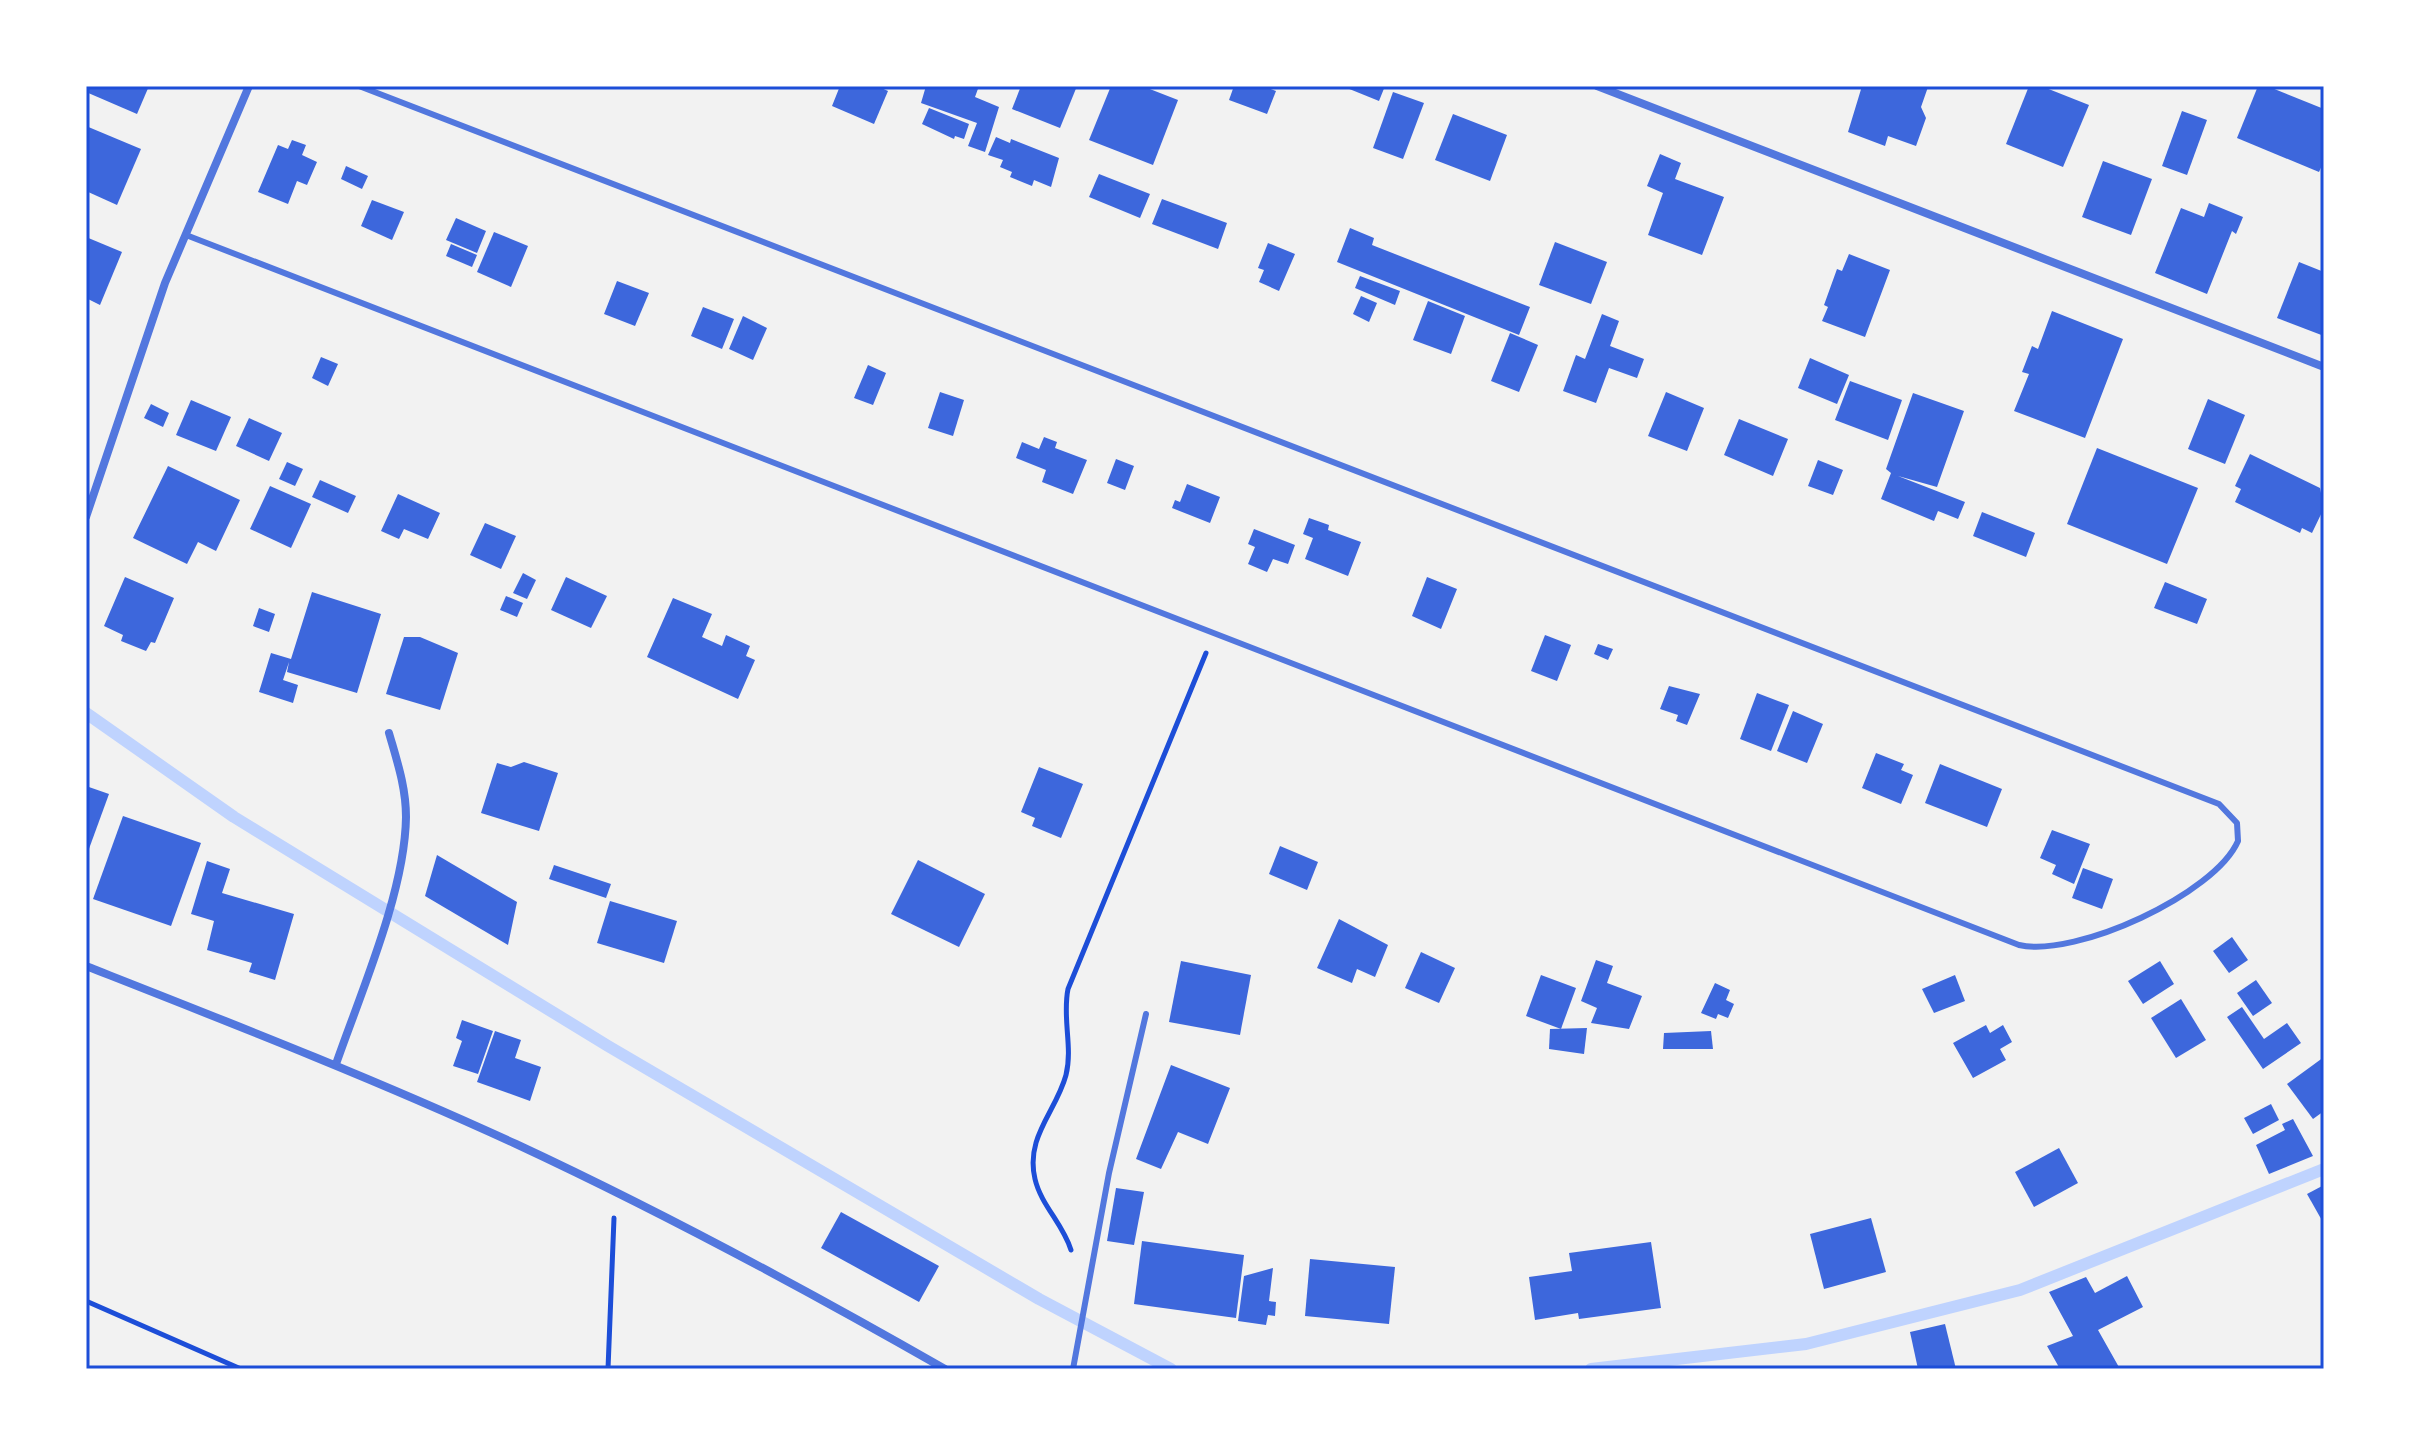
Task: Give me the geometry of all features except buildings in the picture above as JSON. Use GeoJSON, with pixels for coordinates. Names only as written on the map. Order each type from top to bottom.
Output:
{"type":"FeatureCollection","features":[{"type":"Feature","properties":{"kind":"street"},"geometry":{"type":"LineString","coordinates":[[86,517],[149,327],[249,86]]}},
{"type":"Feature","properties":{"kind":"street"},"geometry":{"type":"LineString","coordinates":[[1597,86],[2324,367]]}},
{"type":"Feature","properties":{"kind":"street"},"geometry":{"type":"LineString","coordinates":[[336,1064],[394,886],[406,816],[402,776],[389,733]]}},
{"type":"Feature","properties":{"kind":"street"},"geometry":{"type":"LineString","coordinates":[[86,966],[336,1064],[615,1192],[945,1369]]}},
{"type":"Feature","properties":{"kind":"lane"},"geometry":{"type":"LineString","coordinates":[[186,235],[1213,635],[2028,947],[2076,944],[2132,922],[2216,871],[2238,841],[2237,823],[2219,804],[359,86]]}},
{"type":"Feature","properties":{"kind":"lane"},"geometry":{"type":"LineString","coordinates":[[1073,1369],[1109,1173],[1146,1014]]}},
{"type":"Feature","properties":{"kind":"path"},"geometry":{"type":"LineString","coordinates":[[1072,1258],[1069,1244],[1038,1190],[1033,1167],[1037,1135],[1067,1068],[1065,1019],[1068,989],[1213,635]]}},
{"type":"Feature","properties":{"kind":"path"},"geometry":{"type":"LineString","coordinates":[[608,1369],[615,1192]]}},
{"type":"Feature","properties":{"kind":"path"},"geometry":{"type":"LineString","coordinates":[[86,1301],[241,1369]]}},
{"type":"Feature","properties":{"kind":"waterway"},"geometry":{"type":"LineString","coordinates":[[86,713],[234,817],[608,1046],[1039,1299],[1171,1369]]}},
{"type":"Feature","properties":{"kind":"waterway"},"geometry":{"type":"LineString","coordinates":[[1591,1369],[1806,1344],[2020,1290],[2324,1169]]}}]}
